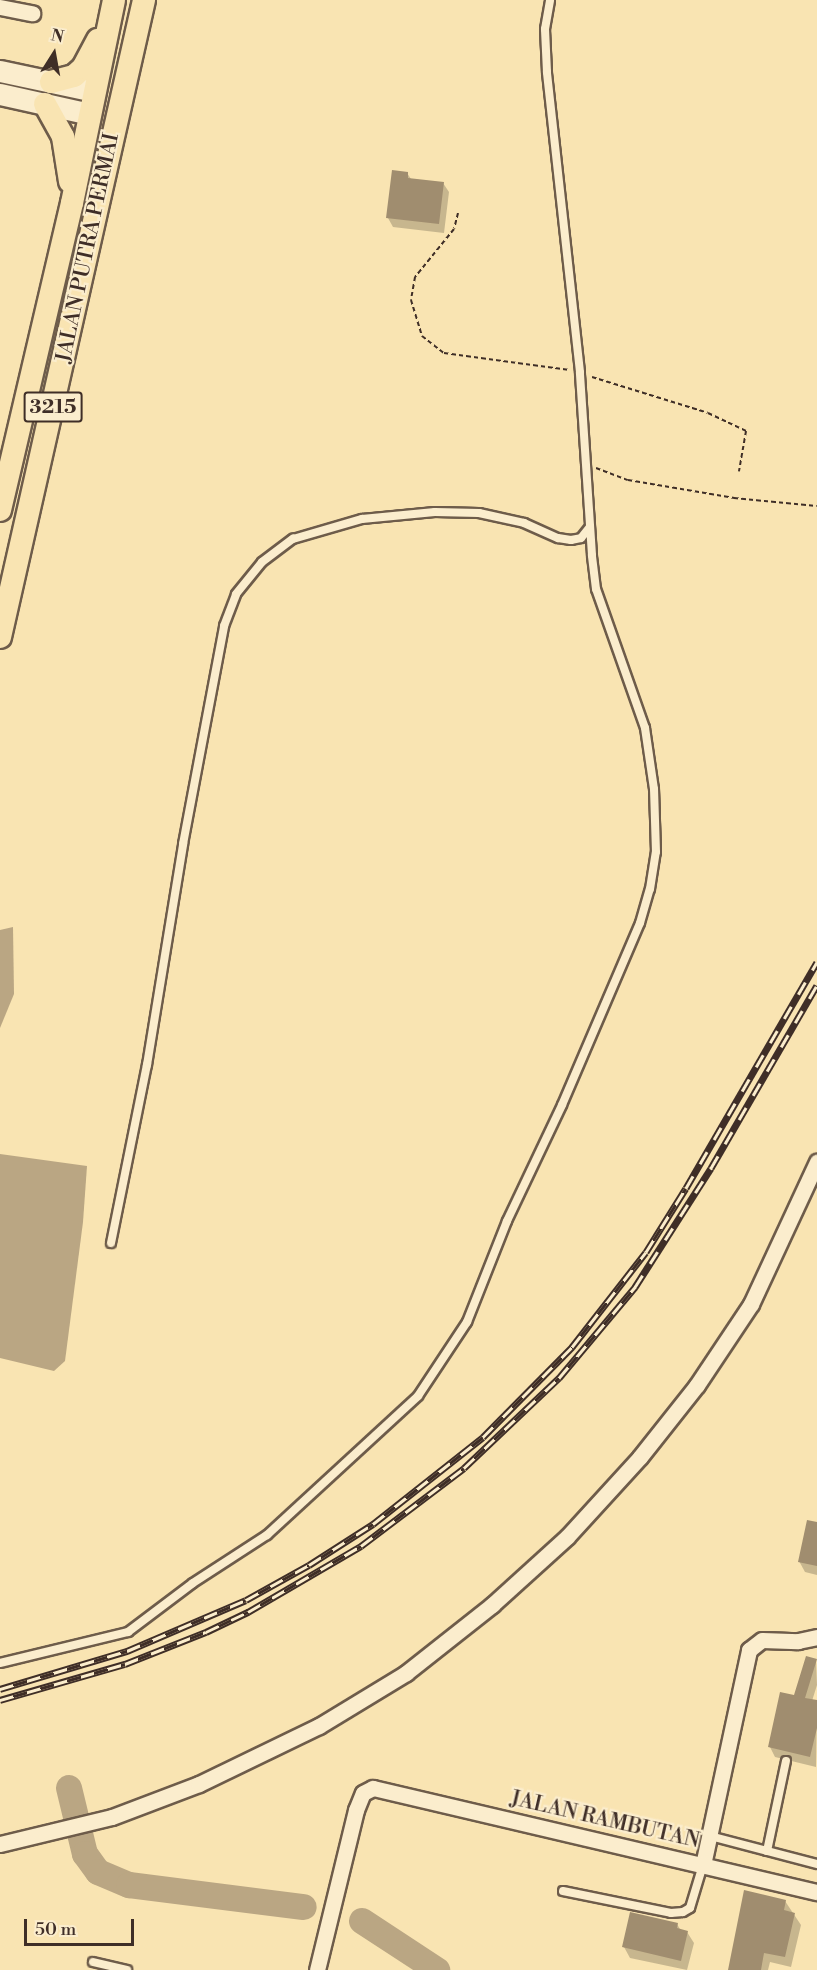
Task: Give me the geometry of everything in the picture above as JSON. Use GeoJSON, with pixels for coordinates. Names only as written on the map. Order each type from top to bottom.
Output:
{"type":"FeatureCollection","features":[{"type":"Feature","properties":{"kind":"main road","name":"JALAN PUTRA PERMAI"},"geometry":{"type":"LineString","coordinates":[[0,637],[144,0]]}},
{"type":"Feature","properties":{"kind":"main road","name":"JALAN PUTRA PERMAI"},"geometry":{"type":"LineString","coordinates":[[0,510],[97,103],[112,7]]}},
{"type":"Feature","properties":{"kind":"main road"},"geometry":{"type":"LineString","coordinates":[[51,82],[74,76],[83,68],[112,7]]}},
{"type":"Feature","properties":{"kind":"main road"},"geometry":{"type":"LineString","coordinates":[[103,177],[99,165],[109,118],[97,103],[123,47],[138,27]]}},
{"type":"Feature","properties":{"kind":"main road"},"geometry":{"type":"LineString","coordinates":[[45,104],[63,136],[68,154],[72,203]]}},
{"type":"Feature","properties":{"kind":"street"},"geometry":{"type":"LineString","coordinates":[[0,7],[32,13]]}},
{"type":"Feature","properties":{"kind":"street"},"geometry":{"type":"LineString","coordinates":[[0,71],[51,82],[97,103]]}},
{"type":"Feature","properties":{"kind":"street"},"geometry":{"type":"LineString","coordinates":[[0,93],[45,104],[97,103]]}},
{"type":"Feature","properties":{"kind":"street"},"geometry":{"type":"LineString","coordinates":[[0,1844],[61,1831],[112,1816],[199,1784],[319,1726],[406,1673],[492,1605],[567,1537],[640,1457],[703,1376],[751,1304],[817,1162]]}},
{"type":"Feature","properties":{"kind":"street"},"geometry":{"type":"LineString","coordinates":[[703,1865],[749,1650],[762,1640],[798,1641],[817,1637]]}},
{"type":"Feature","properties":{"kind":"street","name":"JALAN RAMBUTAN"},"geometry":{"type":"LineString","coordinates":[[317,1970],[356,1810],[366,1790],[382,1789],[817,1892]]}},
{"type":"Feature","properties":{"kind":"lane"},"geometry":{"type":"LineString","coordinates":[[0,1663],[128,1632],[193,1583],[267,1535],[418,1396],[467,1322],[494,1251],[640,923],[650,889],[656,852],[656,815],[645,728],[596,589],[580,372],[547,72],[545,29],[550,0]]}},
{"type":"Feature","properties":{"kind":"lane"},"geometry":{"type":"LineString","coordinates":[[111,1244],[147,1065],[183,844],[224,626],[236,594],[262,562],[293,539],[362,519],[435,512],[479,513],[524,523],[558,538],[571,540],[581,538],[590,527]]}},
{"type":"Feature","properties":{"kind":"lane"},"geometry":{"type":"LineString","coordinates":[[767,1851],[786,1761]]}},
{"type":"Feature","properties":{"kind":"lane"},"geometry":{"type":"LineString","coordinates":[[710,1836],[817,1864]]}},
{"type":"Feature","properties":{"kind":"lane"},"geometry":{"type":"LineString","coordinates":[[563,1891],[671,1913],[683,1912],[690,1908],[703,1865]]}},
{"type":"Feature","properties":{"kind":"lane"},"geometry":{"type":"LineString","coordinates":[[93,1962],[128,1970]]}},
{"type":"Feature","properties":{"kind":"path"},"geometry":{"type":"LineString","coordinates":[[458,213],[454,229],[415,277],[411,300],[423,336],[444,353],[580,372],[602,382],[708,413],[746,431],[739,471]]}},
{"type":"Feature","properties":{"kind":"path"},"geometry":{"type":"LineString","coordinates":[[588,465],[628,480],[734,498],[817,506]]}},
{"type":"Feature","properties":{"kind":"shaded area"},"geometry":{"type":"Polygon","coordinates":[[[13,927],[14,994],[0,1028],[0,930],[13,927]]]}},
{"type":"Feature","properties":{"kind":"shaded area"},"geometry":{"type":"Polygon","coordinates":[[[0,1154],[87,1166],[83,1222],[65,1361],[54,1371],[0,1358],[0,1154]]]}},
{"type":"Feature","properties":{"kind":"building"},"geometry":{"type":"Polygon","coordinates":[[[392,170],[408,172],[408,178],[444,182],[439,224],[386,218],[392,170]]]}},
{"type":"Feature","properties":{"kind":"building"},"geometry":{"type":"Polygon","coordinates":[[[807,1520],[817,1522],[817,1566],[798,1562],[807,1520]]]}},
{"type":"Feature","properties":{"kind":"building"},"geometry":{"type":"Polygon","coordinates":[[[806,1656],[817,1659],[805,1698],[817,1700],[817,1728],[810,1757],[768,1747],[780,1692],[794,1695],[806,1656]]]}},
{"type":"Feature","properties":{"kind":"building"},"geometry":{"type":"Polygon","coordinates":[[[744,1890],[786,1900],[784,1910],[795,1913],[785,1957],[764,1953],[761,1970],[728,1970],[744,1890]]]}},
{"type":"Feature","properties":{"kind":"building"},"geometry":{"type":"Polygon","coordinates":[[[630,1912],[678,1923],[677,1928],[688,1931],[681,1961],[622,1947],[630,1912]]]}},
{"type":"Feature","properties":{"kind":"waterway"},"geometry":{"type":"LineString","coordinates":[[69,1788],[85,1854],[98,1872],[129,1885],[304,1907]]}},
{"type":"Feature","properties":{"kind":"waterway"},"geometry":{"type":"LineString","coordinates":[[362,1921],[437,1970]]}},
{"type":"Feature","properties":{"kind":"railway"},"geometry":{"type":"LineString","coordinates":[[0,1689],[127,1651],[246,1600],[309,1565],[373,1524],[483,1437],[572,1347],[646,1252],[686,1188],[817,962]]}},
{"type":"Feature","properties":{"kind":"railway"},"geometry":{"type":"LineString","coordinates":[[0,1700],[125,1664],[206,1632],[248,1612],[361,1546],[464,1468],[559,1378],[635,1287],[711,1168],[817,985]]}}]}
